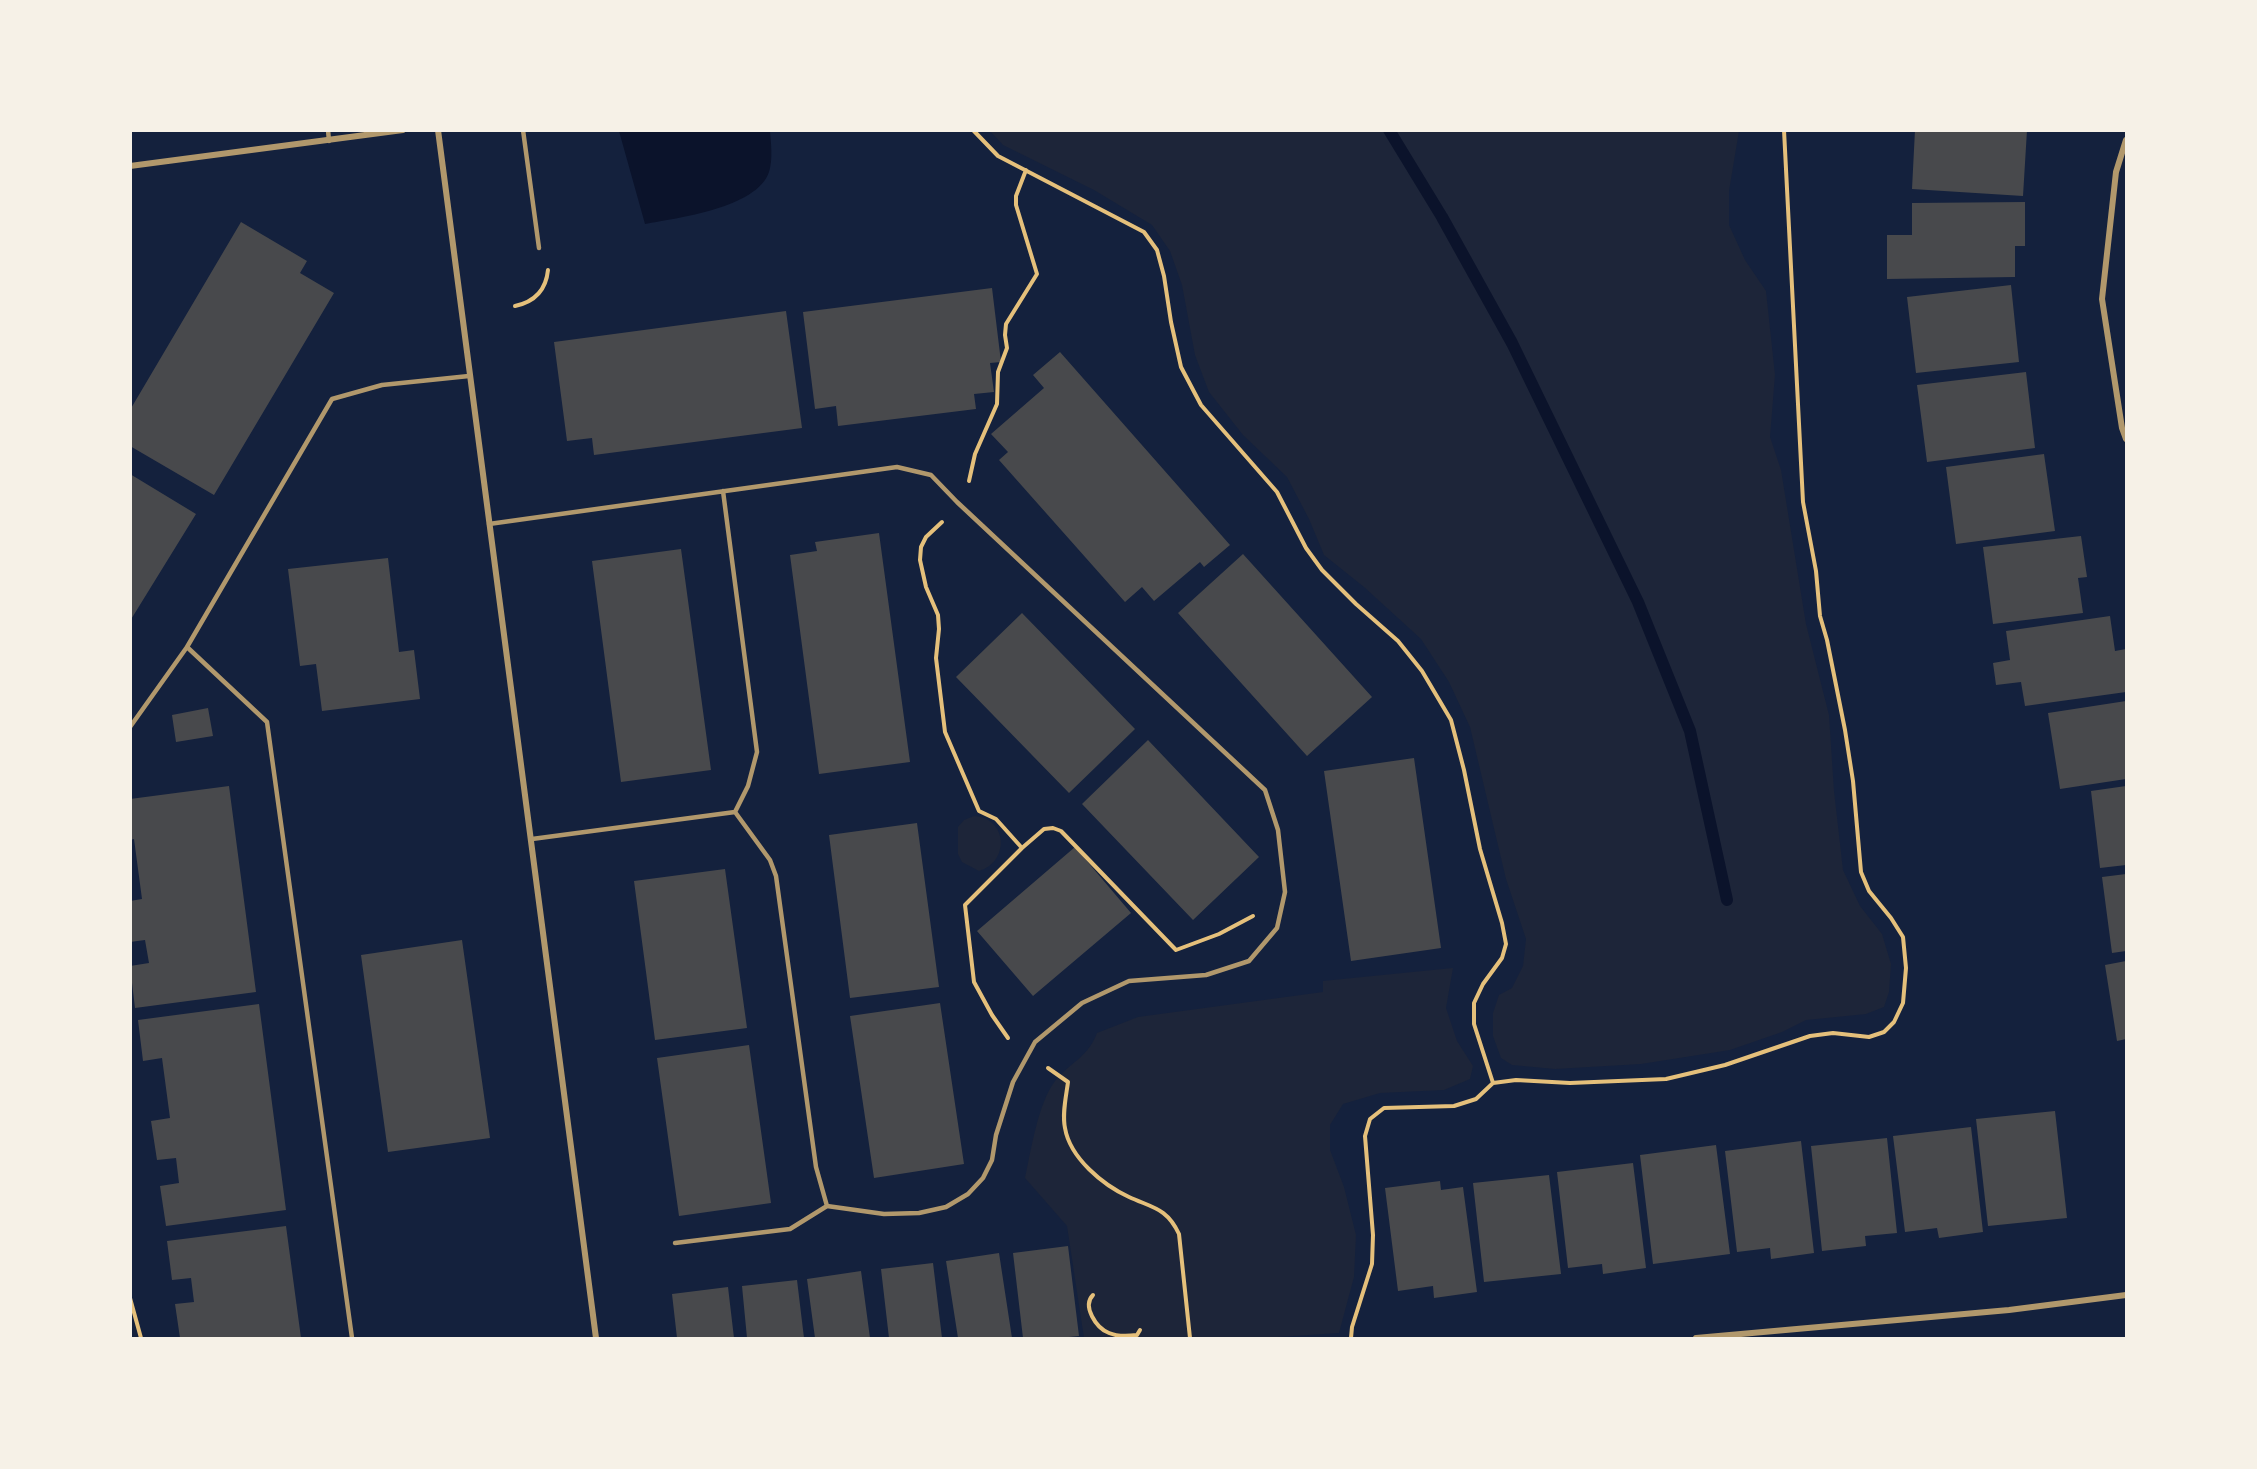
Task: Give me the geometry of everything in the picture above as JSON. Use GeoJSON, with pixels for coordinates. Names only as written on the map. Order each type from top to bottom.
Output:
{"type":"FeatureCollection","features":[{"type":"Feature","properties":{"kind":"street"},"geometry":{"type":"LineString","coordinates":[[130,166],[403,130]]}},
{"type":"Feature","properties":{"kind":"street"},"geometry":{"type":"LineString","coordinates":[[438,130],[596,1338]]}},
{"type":"Feature","properties":{"kind":"street"},"geometry":{"type":"LineString","coordinates":[[2127,140],[2116,172],[2102,299],[2122,428],[2127,439]]}},
{"type":"Feature","properties":{"kind":"street"},"geometry":{"type":"LineString","coordinates":[[1696,1338],[2009,1310],[2127,1295]]}},
{"type":"Feature","properties":{"kind":"lane"},"geometry":{"type":"LineString","coordinates":[[328,130],[329,141]]}},
{"type":"Feature","properties":{"kind":"lane"},"geometry":{"type":"LineString","coordinates":[[523,130],[539,245]]}},
{"type":"Feature","properties":{"kind":"lane"},"geometry":{"type":"LineString","coordinates":[[130,727],[187,647],[332,399],[382,385],[469,376]]}},
{"type":"Feature","properties":{"kind":"lane"},"geometry":{"type":"LineString","coordinates":[[489,524],[897,467],[931,475],[1265,790],[1278,830],[1285,892],[1277,928],[1249,961],[1206,975],[1129,981],[1083,1003],[1035,1042],[1013,1082],[996,1135],[992,1160],[983,1178],[968,1194],[946,1207],[919,1213],[884,1214],[827,1206],[790,1229],[675,1243]]}},
{"type":"Feature","properties":{"kind":"lane"},"geometry":{"type":"LineString","coordinates":[[723,491],[757,752],[748,786],[735,812]]}},
{"type":"Feature","properties":{"kind":"lane"},"geometry":{"type":"LineString","coordinates":[[187,647],[267,722],[352,1338]]}},
{"type":"Feature","properties":{"kind":"lane"},"geometry":{"type":"LineString","coordinates":[[532,839],[735,812]]}},
{"type":"Feature","properties":{"kind":"lane"},"geometry":{"type":"LineString","coordinates":[[735,812],[770,860],[776,876],[816,1167],[827,1206]]}},
{"type":"Feature","properties":{"kind":"path"},"geometry":{"type":"LineString","coordinates":[[972,130],[998,156],[1144,232],[1157,250],[1181,367],[1202,405],[1277,492],[1306,548],[1322,570],[1398,641],[1422,671],[1451,720],[1480,849],[1506,944],[1502,958],[1483,984],[1474,1003],[1474,1024],[1493,1083]]}},
{"type":"Feature","properties":{"kind":"path"},"geometry":{"type":"LineString","coordinates":[[1351,1338],[1372,1264],[1373,1235],[1365,1136],[1371,1119],[1384,1108],[1454,1106],[1476,1100],[1493,1083],[1516,1080],[1570,1083],[1666,1079],[1725,1065],[1810,1036],[1833,1033],[1869,1037],[1884,1032],[1894,1022],[1904,1003],[1906,968],[1903,937],[1892,918],[1869,891],[1861,872],[1845,730],[1820,616],[1816,571],[1803,502],[1784,130]]}},
{"type":"Feature","properties":{"kind":"path"},"geometry":{"type":"LineString","coordinates":[[515,306],[531,300],[546,284],[547,247],[539,245]]}},
{"type":"Feature","properties":{"kind":"path"},"geometry":{"type":"LineString","coordinates":[[1190,1338],[1179,1234],[1173,1222],[1160,1209],[1127,1196],[1104,1182],[1081,1161],[1071,1146],[1064,1126],[1068,1082],[1012,1043],[1001,1030],[974,982],[965,905],[1022,848],[1044,829],[1053,828],[1061,831],[1176,950],[1240,924],[1266,906],[1281,909]]}},
{"type":"Feature","properties":{"kind":"path"},"geometry":{"type":"LineString","coordinates":[[1093,1295],[1088,1304],[1092,1316],[1102,1329],[1110,1334],[1124,1336],[1137,1335],[1140,1330]]}},
{"type":"Feature","properties":{"kind":"path"},"geometry":{"type":"LineString","coordinates":[[130,1298],[141,1338]]}},
{"type":"Feature","properties":{"kind":"shaded area"},"geometry":{"type":"Polygon","coordinates":[[[619,131],[770,131],[769,172],[762,184],[733,203],[695,214],[645,224],[619,131]]]}},
{"type":"Feature","properties":{"kind":"shaded area"},"geometry":{"type":"Polygon","coordinates":[[[990,131],[1739,131],[1729,191],[1729,225],[1745,260],[1766,291],[1775,375],[1770,437],[1781,470],[1806,624],[1829,715],[1834,791],[1843,870],[1860,906],[1882,934],[1891,964],[1889,992],[1884,1007],[1866,1014],[1806,1020],[1782,1032],[1730,1050],[1641,1064],[1555,1069],[1512,1065],[1501,1058],[1493,1036],[1493,1013],[1499,995],[1512,988],[1523,966],[1526,939],[1506,879],[1470,727],[1449,682],[1421,639],[1364,587],[1324,555],[1309,519],[1287,477],[1243,435],[1209,392],[1195,355],[1182,285],[1170,251],[1152,225],[1094,190],[1003,145],[990,131]]]}},
{"type":"Feature","properties":{"kind":"shaded area"},"geometry":{"type":"Polygon","coordinates":[[[974,816],[993,824],[999,832],[1001,841],[996,859],[979,871],[962,862],[958,854],[958,827],[964,820],[974,816]]]}},
{"type":"Feature","properties":{"kind":"shaded area"},"geometry":{"type":"Polygon","coordinates":[[[1453,968],[1446,1008],[1457,1041],[1473,1066],[1470,1079],[1444,1090],[1380,1093],[1343,1104],[1330,1125],[1330,1150],[1344,1187],[1356,1235],[1354,1277],[1339,1333],[1263,1338],[1084,1338],[1067,1226],[1025,1178],[1036,1128],[1049,1090],[1061,1074],[1089,1048],[1097,1033],[1138,1017],[1323,992],[1323,981],[1453,968]]]}},
{"type":"Feature","properties":{"kind":"building"},"geometry":{"type":"Polygon","coordinates":[[[1915,130],[2027,130],[2023,196],[1912,189],[1915,130]]]}},
{"type":"Feature","properties":{"kind":"building"},"geometry":{"type":"Polygon","coordinates":[[[2025,202],[2025,246],[2015,246],[2015,277],[1887,279],[1887,235],[1912,235],[1912,203],[2025,202]]]}},
{"type":"Feature","properties":{"kind":"building"},"geometry":{"type":"Polygon","coordinates":[[[241,222],[307,261],[300,273],[334,293],[214,495],[130,446],[130,410],[241,222]]]}},
{"type":"Feature","properties":{"kind":"building"},"geometry":{"type":"Polygon","coordinates":[[[2011,285],[2019,362],[1916,373],[1907,297],[2011,285]]]}},
{"type":"Feature","properties":{"kind":"building"},"geometry":{"type":"Polygon","coordinates":[[[992,288],[1001,362],[990,363],[994,392],[974,394],[976,409],[838,426],[836,406],[815,409],[803,312],[992,288]]]}},
{"type":"Feature","properties":{"kind":"building"},"geometry":{"type":"Polygon","coordinates":[[[786,311],[802,428],[594,455],[592,438],[567,441],[554,342],[786,311]]]}},
{"type":"Feature","properties":{"kind":"building"},"geometry":{"type":"Polygon","coordinates":[[[1060,352],[1230,545],[1204,567],[1200,562],[1154,601],[1142,587],[1125,602],[999,460],[1008,452],[991,434],[1044,388],[1033,375],[1060,352]]]}},
{"type":"Feature","properties":{"kind":"building"},"geometry":{"type":"Polygon","coordinates":[[[2026,372],[2035,448],[1927,462],[1917,385],[2026,372]]]}},
{"type":"Feature","properties":{"kind":"building"},"geometry":{"type":"Polygon","coordinates":[[[2044,454],[2055,531],[1956,544],[1946,467],[2044,454]]]}},
{"type":"Feature","properties":{"kind":"building"},"geometry":{"type":"Polygon","coordinates":[[[130,474],[196,514],[130,621],[130,474]]]}},
{"type":"Feature","properties":{"kind":"building"},"geometry":{"type":"Polygon","coordinates":[[[879,533],[910,762],[819,774],[790,555],[817,551],[815,542],[879,533]]]}},
{"type":"Feature","properties":{"kind":"building"},"geometry":{"type":"Polygon","coordinates":[[[2081,536],[2087,577],[2078,578],[2083,613],[1993,624],[1983,547],[2081,536]]]}},
{"type":"Feature","properties":{"kind":"building"},"geometry":{"type":"Polygon","coordinates":[[[681,549],[711,770],[621,782],[592,561],[681,549]]]}},
{"type":"Feature","properties":{"kind":"building"},"geometry":{"type":"Polygon","coordinates":[[[1243,554],[1372,697],[1307,756],[1178,613],[1243,554]]]}},
{"type":"Feature","properties":{"kind":"building"},"geometry":{"type":"Polygon","coordinates":[[[388,558],[399,652],[414,650],[420,699],[322,711],[316,664],[300,666],[288,569],[388,558]]]}},
{"type":"Feature","properties":{"kind":"building"},"geometry":{"type":"Polygon","coordinates":[[[1022,613],[1135,729],[1069,793],[956,677],[1022,613]]]}},
{"type":"Feature","properties":{"kind":"building"},"geometry":{"type":"Polygon","coordinates":[[[2110,616],[2115,651],[2126,649],[2126,692],[2025,706],[2021,682],[1996,685],[1993,663],[2010,660],[2006,631],[2110,616]]]}},
{"type":"Feature","properties":{"kind":"building"},"geometry":{"type":"Polygon","coordinates":[[[2126,701],[2126,779],[2060,789],[2048,713],[2126,701]]]}},
{"type":"Feature","properties":{"kind":"building"},"geometry":{"type":"Polygon","coordinates":[[[208,708],[213,736],[176,742],[172,715],[208,708]]]}},
{"type":"Feature","properties":{"kind":"building"},"geometry":{"type":"Polygon","coordinates":[[[1148,740],[1259,857],[1193,920],[1082,804],[1148,740]]]}},
{"type":"Feature","properties":{"kind":"building"},"geometry":{"type":"Polygon","coordinates":[[[1414,758],[1441,948],[1351,961],[1324,771],[1414,758]]]}},
{"type":"Feature","properties":{"kind":"building"},"geometry":{"type":"Polygon","coordinates":[[[229,786],[256,992],[135,1008],[130,966],[149,963],[145,940],[130,942],[130,901],[142,899],[134,839],[130,840],[130,799],[229,786]]]}},
{"type":"Feature","properties":{"kind":"building"},"geometry":{"type":"Polygon","coordinates":[[[2126,786],[2126,865],[2100,868],[2091,791],[2126,786]]]}},
{"type":"Feature","properties":{"kind":"building"},"geometry":{"type":"Polygon","coordinates":[[[917,823],[939,987],[850,998],[829,835],[917,823]]]}},
{"type":"Feature","properties":{"kind":"building"},"geometry":{"type":"Polygon","coordinates":[[[1075,847],[1131,913],[1033,996],[977,931],[1075,847]]]}},
{"type":"Feature","properties":{"kind":"building"},"geometry":{"type":"Polygon","coordinates":[[[725,869],[747,1028],[655,1040],[634,881],[725,869]]]}},
{"type":"Feature","properties":{"kind":"building"},"geometry":{"type":"Polygon","coordinates":[[[2126,874],[2126,951],[2112,953],[2102,877],[2126,874]]]}},
{"type":"Feature","properties":{"kind":"building"},"geometry":{"type":"Polygon","coordinates":[[[462,940],[490,1138],[388,1152],[361,955],[462,940]]]}},
{"type":"Feature","properties":{"kind":"building"},"geometry":{"type":"Polygon","coordinates":[[[2126,961],[2126,1039],[2117,1041],[2105,965],[2126,961]]]}},
{"type":"Feature","properties":{"kind":"building"},"geometry":{"type":"Polygon","coordinates":[[[940,1003],[964,1164],[874,1178],[850,1016],[940,1003]]]}},
{"type":"Feature","properties":{"kind":"building"},"geometry":{"type":"Polygon","coordinates":[[[259,1004],[286,1210],[166,1226],[160,1186],[179,1183],[176,1158],[157,1160],[151,1121],[170,1118],[162,1058],[143,1061],[138,1020],[259,1004]]]}},
{"type":"Feature","properties":{"kind":"building"},"geometry":{"type":"Polygon","coordinates":[[[749,1045],[771,1203],[679,1216],[657,1058],[749,1045]]]}},
{"type":"Feature","properties":{"kind":"building"},"geometry":{"type":"Polygon","coordinates":[[[2055,1111],[2067,1218],[1988,1226],[1976,1119],[2055,1111]]]}},
{"type":"Feature","properties":{"kind":"building"},"geometry":{"type":"Polygon","coordinates":[[[1971,1127],[1983,1232],[1939,1238],[1937,1228],[1905,1232],[1893,1136],[1971,1127]]]}},
{"type":"Feature","properties":{"kind":"building"},"geometry":{"type":"Polygon","coordinates":[[[1887,1138],[1897,1233],[1865,1236],[1866,1246],[1822,1251],[1811,1146],[1887,1138]]]}},
{"type":"Feature","properties":{"kind":"building"},"geometry":{"type":"Polygon","coordinates":[[[1801,1141],[1814,1253],[1771,1259],[1770,1248],[1737,1252],[1725,1151],[1801,1141]]]}},
{"type":"Feature","properties":{"kind":"building"},"geometry":{"type":"Polygon","coordinates":[[[1716,1145],[1730,1254],[1653,1264],[1640,1155],[1716,1145]]]}},
{"type":"Feature","properties":{"kind":"building"},"geometry":{"type":"Polygon","coordinates":[[[1633,1163],[1646,1268],[1603,1274],[1602,1264],[1568,1268],[1557,1172],[1633,1163]]]}},
{"type":"Feature","properties":{"kind":"building"},"geometry":{"type":"Polygon","coordinates":[[[1549,1175],[1561,1274],[1484,1282],[1473,1183],[1549,1175]]]}},
{"type":"Feature","properties":{"kind":"building"},"geometry":{"type":"Polygon","coordinates":[[[1440,1181],[1441,1190],[1463,1187],[1477,1292],[1434,1298],[1433,1286],[1398,1291],[1385,1188],[1440,1181]]]}},
{"type":"Feature","properties":{"kind":"building"},"geometry":{"type":"Polygon","coordinates":[[[286,1226],[301,1338],[180,1338],[175,1304],[194,1302],[191,1278],[172,1280],[167,1241],[286,1226]]]}},
{"type":"Feature","properties":{"kind":"building"},"geometry":{"type":"Polygon","coordinates":[[[1068,1246],[1079,1336],[1023,1338],[1013,1253],[1068,1246]]]}},
{"type":"Feature","properties":{"kind":"building"},"geometry":{"type":"Polygon","coordinates":[[[999,1253],[1012,1338],[958,1338],[946,1261],[999,1253]]]}},
{"type":"Feature","properties":{"kind":"building"},"geometry":{"type":"Polygon","coordinates":[[[933,1263],[942,1338],[889,1338],[881,1269],[933,1263]]]}},
{"type":"Feature","properties":{"kind":"building"},"geometry":{"type":"Polygon","coordinates":[[[861,1271],[870,1338],[815,1338],[807,1279],[861,1271]]]}},
{"type":"Feature","properties":{"kind":"building"},"geometry":{"type":"Polygon","coordinates":[[[797,1280],[804,1338],[747,1338],[742,1286],[797,1280]]]}},
{"type":"Feature","properties":{"kind":"building"},"geometry":{"type":"Polygon","coordinates":[[[728,1287],[734,1338],[677,1338],[672,1294],[728,1287]]]}},
{"type":"Feature","properties":{"kind":"waterway"},"geometry":{"type":"LineString","coordinates":[[1389,130],[1442,217],[1512,343],[1638,602],[1690,731],[1727,900]]}}]}
